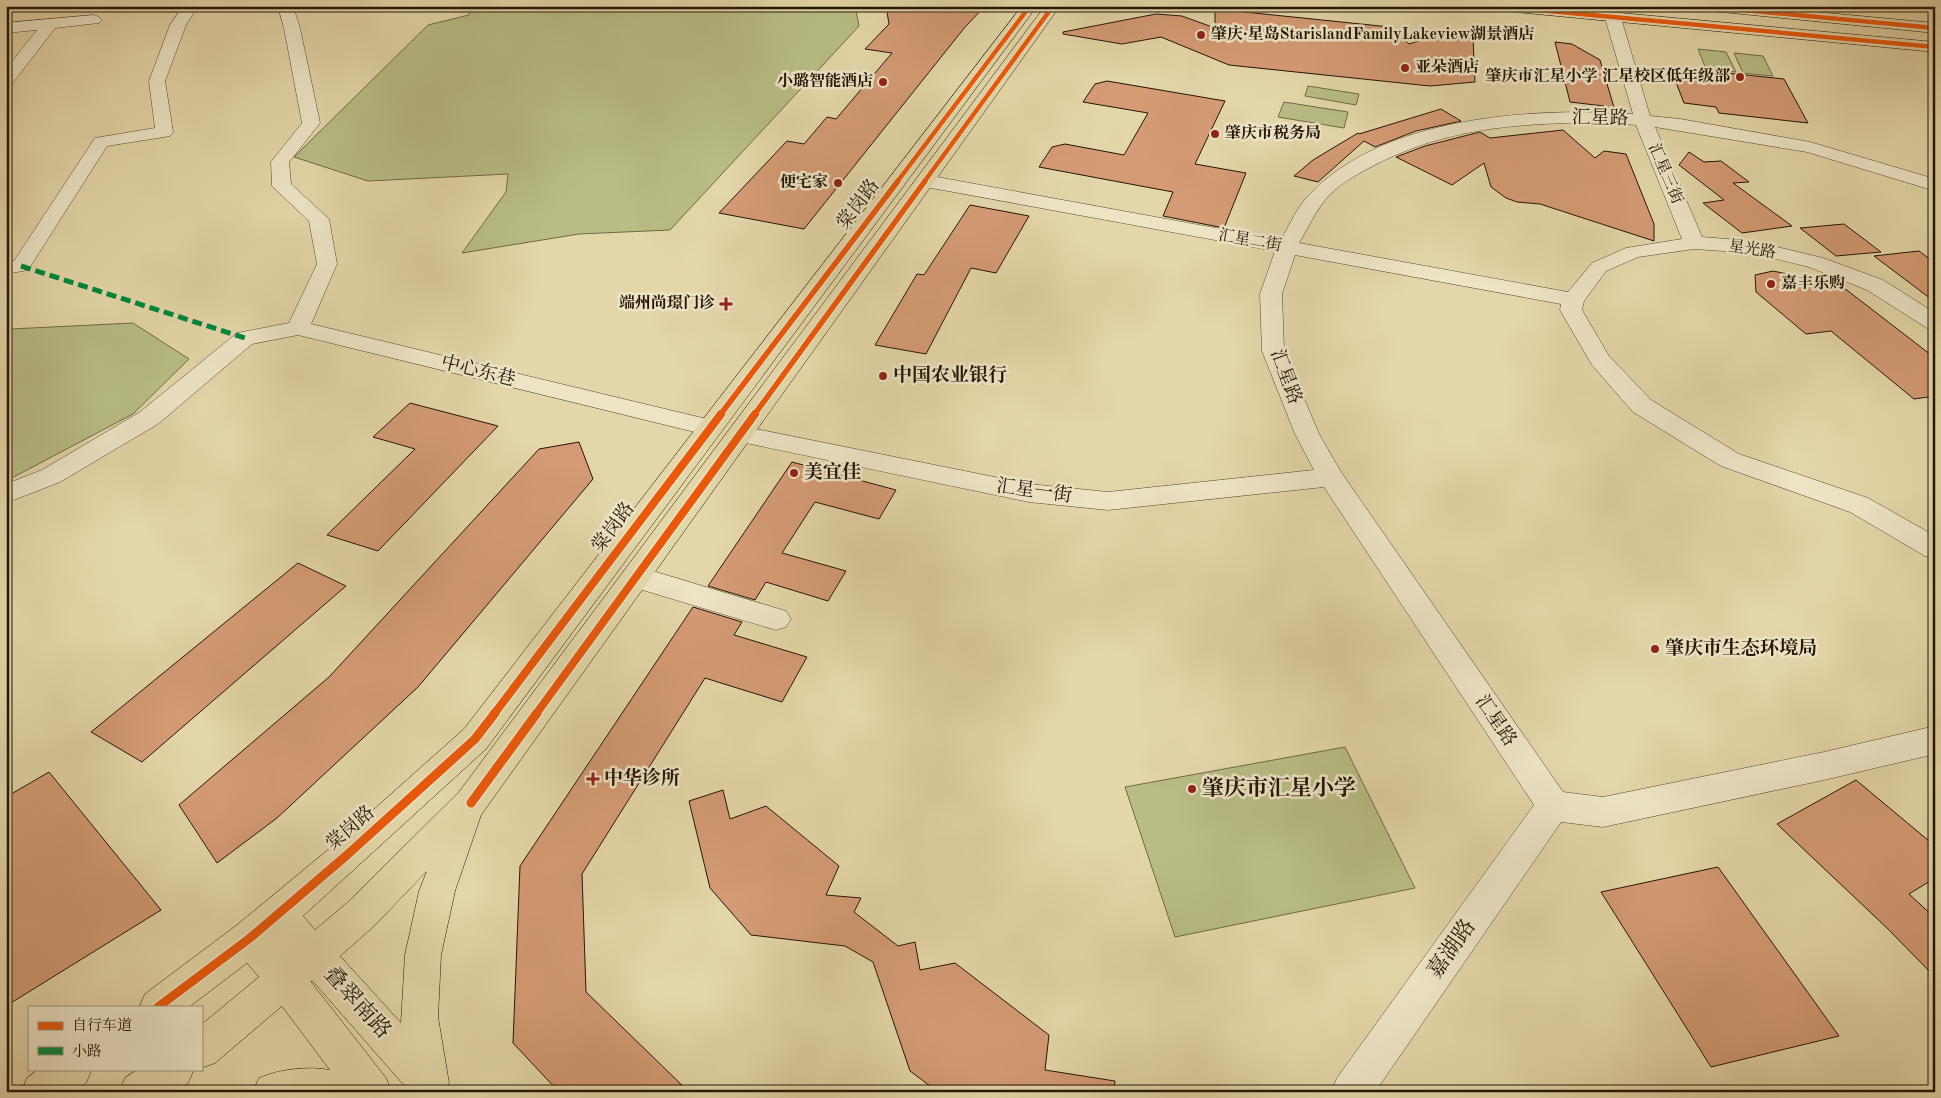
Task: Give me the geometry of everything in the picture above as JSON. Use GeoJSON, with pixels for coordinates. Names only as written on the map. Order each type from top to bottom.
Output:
{"type":"FeatureCollection","features":[{"type":"Feature","properties":{"kind":"main road","name":"棠岗路"},"geometry":{"type":"LineString","coordinates":[[202,1048],[231,1026],[361,914],[472,803],[926,181],[969,104],[1030,6]]}},
{"type":"Feature","properties":{"kind":"main road","name":"棠岗路"},"geometry":{"type":"LineString","coordinates":[[159,1006],[250,938],[347,855],[475,740],[710,428],[969,104],[1054,6]]}},
{"type":"Feature","properties":{"kind":"main road"},"geometry":{"type":"LineString","coordinates":[[1494,6],[1935,48]]}},
{"type":"Feature","properties":{"kind":"main road"},"geometry":{"type":"LineString","coordinates":[[1701,6],[1935,28]]}},
{"type":"Feature","properties":{"kind":"main road"},"geometry":{"type":"LineString","coordinates":[[475,740],[506,756]]}},
{"type":"Feature","properties":{"kind":"main road"},"geometry":{"type":"LineString","coordinates":[[433,1087],[419,1017],[423,955],[437,891],[472,803]]}},
{"type":"Feature","properties":{"kind":"main road","name":"叠翠南路"},"geometry":{"type":"LineString","coordinates":[[277,914],[433,1087]]}},
{"type":"Feature","properties":{"kind":"main road","name":"叠翠南路"},"geometry":{"type":"LineString","coordinates":[[250,938],[285,979],[372,1092]]}},
{"type":"Feature","properties":{"kind":"main road"},"geometry":{"type":"LineString","coordinates":[[41,1092],[71,1070]]}},
{"type":"Feature","properties":{"kind":"main road"},"geometry":{"type":"LineString","coordinates":[[139,1092],[172,1070]]}},
{"type":"Feature","properties":{"kind":"main road"},"geometry":{"type":"LineString","coordinates":[[273,1092],[321,1088],[345,1092]]}},
{"type":"Feature","properties":{"kind":"street"},"geometry":{"type":"LineString","coordinates":[[6,268],[21,266],[101,142],[164,132],[157,81],[178,25],[191,6]]}},
{"type":"Feature","properties":{"kind":"street"},"geometry":{"type":"LineString","coordinates":[[285,6],[292,28],[311,123],[280,162],[282,186],[319,219],[327,264],[298,328]]}},
{"type":"Feature","properties":{"kind":"street","name":"汇星三街"},"geometry":{"type":"LineString","coordinates":[[1613,18],[1643,120],[1694,242]]}},
{"type":"Feature","properties":{"kind":"street"},"geometry":{"type":"LineString","coordinates":[[6,28],[94,20]]}},
{"type":"Feature","properties":{"kind":"street"},"geometry":{"type":"LineString","coordinates":[[6,80],[50,24]]}},
{"type":"Feature","properties":{"kind":"street","name":"汇星路"},"geometry":{"type":"LineString","coordinates":[[1552,806],[1331,477],[1307,434],[1272,351],[1271,294],[1287,247],[1315,199],[1346,173],[1388,150],[1440,132],[1522,118],[1600,117],[1680,124],[1810,148],[1935,185]]}},
{"type":"Feature","properties":{"kind":"street","name":"汇星二街"},"geometry":{"type":"LineString","coordinates":[[926,181],[1574,300]]}},
{"type":"Feature","properties":{"kind":"street","name":"星光路"},"geometry":{"type":"LineString","coordinates":[[1574,300],[1599,267],[1634,252],[1694,242],[1752,248],[1816,262],[1875,285],[1935,323]]}},
{"type":"Feature","properties":{"kind":"street"},"geometry":{"type":"LineString","coordinates":[[1574,300],[1571,310],[1600,360],[1642,406],[1730,460],[1859,505],[1935,549]]}},
{"type":"Feature","properties":{"kind":"street","name":"中心东巷"},"geometry":{"type":"LineString","coordinates":[[6,494],[51,476],[149,418],[245,338],[298,328],[710,428]]}},
{"type":"Feature","properties":{"kind":"street","name":"汇星一街"},"geometry":{"type":"LineString","coordinates":[[741,434],[1029,493],[1108,501],[1331,477]]}},
{"type":"Feature","properties":{"kind":"street"},"geometry":{"type":"LineString","coordinates":[[636,577],[776,618]]}},
{"type":"Feature","properties":{"kind":"street"},"geometry":{"type":"LineString","coordinates":[[1552,806],[1603,812],[1824,766],[1935,740]]}},
{"type":"Feature","properties":{"kind":"street","name":"嘉湖路"},"geometry":{"type":"LineString","coordinates":[[1351,1092],[1552,806]]}},
{"type":"Feature","properties":{"kind":"green space"},"geometry":{"type":"Polygon","coordinates":[[[470,6],[855,6],[859,26],[670,230],[579,234],[462,253],[506,192],[508,174],[368,181],[294,157],[428,25],[469,15],[470,6]]]}},
{"type":"Feature","properties":{"kind":"green space"},"geometry":{"type":"Polygon","coordinates":[[[1698,49],[1726,52],[1736,72],[1706,69],[1698,49]]]}},
{"type":"Feature","properties":{"kind":"green space"},"geometry":{"type":"Polygon","coordinates":[[[1734,53],[1763,56],[1773,76],[1743,73],[1734,53]]]}},
{"type":"Feature","properties":{"kind":"green space"},"geometry":{"type":"Polygon","coordinates":[[[1308,86],[1359,94],[1356,105],[1305,96],[1308,86]]]}},
{"type":"Feature","properties":{"kind":"green space"},"geometry":{"type":"Polygon","coordinates":[[[1284,102],[1348,112],[1344,128],[1278,117],[1284,102]]]}},
{"type":"Feature","properties":{"kind":"green space"},"geometry":{"type":"Polygon","coordinates":[[[133,323],[189,359],[133,414],[6,481],[6,327],[11,329],[133,323]]]}},
{"type":"Feature","properties":{"kind":"green space"},"geometry":{"type":"Polygon","coordinates":[[[1345,747],[1415,888],[1175,937],[1125,787],[1345,747]]]}},
{"type":"Feature","properties":{"kind":"building"},"geometry":{"type":"Polygon","coordinates":[[[886,6],[985,6],[965,27],[804,229],[719,213],[787,141],[804,144],[827,117],[836,119],[892,53],[865,49],[889,24],[886,6]]]}},
{"type":"Feature","properties":{"kind":"building"},"geometry":{"type":"Polygon","coordinates":[[[1215,9],[1390,27],[1409,44],[1437,35],[1473,39],[1475,82],[1430,86],[1229,65],[1161,37],[1122,44],[1063,34],[1063,32],[1156,14],[1182,16],[1215,28],[1215,9]]]}},
{"type":"Feature","properties":{"kind":"building"},"geometry":{"type":"Polygon","coordinates":[[[1555,42],[1572,44],[1600,60],[1615,111],[1611,111],[1604,106],[1570,102],[1555,42]]]}},
{"type":"Feature","properties":{"kind":"building"},"geometry":{"type":"Polygon","coordinates":[[[1670,67],[1784,79],[1808,123],[1719,113],[1716,107],[1684,103],[1670,67]]]}},
{"type":"Feature","properties":{"kind":"building"},"geometry":{"type":"Polygon","coordinates":[[[1107,81],[1225,101],[1195,164],[1246,173],[1224,228],[1163,216],[1173,192],[1039,167],[1052,147],[1065,144],[1124,155],[1148,113],[1083,102],[1095,84],[1107,81]]]}},
{"type":"Feature","properties":{"kind":"building"},"geometry":{"type":"Polygon","coordinates":[[[1441,109],[1461,121],[1416,131],[1375,147],[1364,141],[1318,182],[1294,176],[1313,160],[1358,133],[1441,109]]]}},
{"type":"Feature","properties":{"kind":"building"},"geometry":{"type":"Polygon","coordinates":[[[1563,130],[1595,158],[1604,151],[1626,154],[1654,224],[1654,241],[1540,204],[1517,202],[1506,198],[1491,187],[1484,163],[1452,185],[1396,157],[1425,146],[1480,132],[1490,138],[1563,130]]]}},
{"type":"Feature","properties":{"kind":"building"},"geometry":{"type":"Polygon","coordinates":[[[1689,152],[1704,162],[1721,161],[1749,182],[1733,183],[1792,226],[1742,233],[1703,203],[1724,200],[1679,165],[1689,152]]]}},
{"type":"Feature","properties":{"kind":"building"},"geometry":{"type":"Polygon","coordinates":[[[970,205],[1029,216],[996,273],[971,268],[926,354],[875,345],[917,274],[924,275],[970,205]]]}},
{"type":"Feature","properties":{"kind":"building"},"geometry":{"type":"Polygon","coordinates":[[[1844,224],[1881,252],[1836,256],[1800,228],[1844,224]]]}},
{"type":"Feature","properties":{"kind":"building"},"geometry":{"type":"Polygon","coordinates":[[[1919,251],[1935,263],[1935,302],[1874,256],[1919,251]]]}},
{"type":"Feature","properties":{"kind":"building"},"geometry":{"type":"Polygon","coordinates":[[[1773,271],[1792,275],[1809,285],[1835,281],[1935,358],[1935,396],[1914,399],[1831,331],[1806,334],[1756,292],[1755,275],[1773,271]]]}},
{"type":"Feature","properties":{"kind":"building"},"geometry":{"type":"Polygon","coordinates":[[[410,403],[498,426],[378,551],[327,535],[415,449],[373,437],[410,403]]]}},
{"type":"Feature","properties":{"kind":"building"},"geometry":{"type":"Polygon","coordinates":[[[579,442],[593,479],[418,687],[277,818],[217,863],[179,805],[329,677],[539,449],[579,442]]]}},
{"type":"Feature","properties":{"kind":"building"},"geometry":{"type":"Polygon","coordinates":[[[792,462],[896,490],[879,519],[815,502],[782,553],[846,571],[828,601],[766,582],[755,600],[708,586],[792,462]]]}},
{"type":"Feature","properties":{"kind":"building"},"geometry":{"type":"Polygon","coordinates":[[[298,563],[346,586],[142,762],[91,732],[298,563]]]}},
{"type":"Feature","properties":{"kind":"building"},"geometry":{"type":"Polygon","coordinates":[[[693,607],[742,622],[734,635],[807,657],[782,702],[705,678],[582,874],[586,992],[689,1092],[559,1092],[513,1043],[520,866],[693,607]]]}},
{"type":"Feature","properties":{"kind":"building"},"geometry":{"type":"Polygon","coordinates":[[[49,772],[161,910],[6,1006],[6,797],[49,772]]]}},
{"type":"Feature","properties":{"kind":"building"},"geometry":{"type":"Polygon","coordinates":[[[1856,780],[1935,846],[1935,878],[1909,894],[1935,918],[1935,977],[1888,929],[1777,824],[1856,780]]]}},
{"type":"Feature","properties":{"kind":"building"},"geometry":{"type":"Polygon","coordinates":[[[723,790],[730,819],[766,806],[839,866],[826,895],[861,898],[854,912],[898,946],[915,942],[920,970],[955,963],[1049,1035],[1045,1070],[1115,1081],[1114,1092],[938,1092],[910,1071],[873,962],[845,946],[751,935],[710,888],[689,801],[723,790]]]}},
{"type":"Feature","properties":{"kind":"building"},"geometry":{"type":"Polygon","coordinates":[[[1718,867],[1839,1036],[1711,1067],[1601,892],[1718,867]]]}},
{"type":"Feature","properties":{"kind":"marked path"},"geometry":{"type":"LineString","coordinates":[[21,266],[245,338]]}},
{"type":"Feature","properties":{"kind":"cycle path"},"geometry":{"type":"LineString","coordinates":[[159,1006],[250,938],[347,855],[475,739],[1030,6]]}},
{"type":"Feature","properties":{"kind":"cycle path"},"geometry":{"type":"LineString","coordinates":[[471,803],[1053,6]]}},
{"type":"Feature","properties":{"kind":"cycle path"},"geometry":{"type":"LineString","coordinates":[[1494,6],[1935,47]]}},
{"type":"Feature","properties":{"kind":"cycle path"},"geometry":{"type":"LineString","coordinates":[[1701,6],[1935,28]]}},
{"type":"Feature","properties":{"kind":"place","name":"肇庆·星岛StarislandFamilyLakeview湖景酒店"},"geometry":{"type":"Point","coordinates":[1201,35]}},
{"type":"Feature","properties":{"kind":"place","name":"亚朵酒店"},"geometry":{"type":"Point","coordinates":[1405,68]}},
{"type":"Feature","properties":{"kind":"place","name":"肇庆市汇星小学 汇星校区低年级部"},"geometry":{"type":"Point","coordinates":[1740,77]}},
{"type":"Feature","properties":{"kind":"place","name":"小璐智能酒店"},"geometry":{"type":"Point","coordinates":[883,82]}},
{"type":"Feature","properties":{"kind":"place","name":"肇庆市税务局"},"geometry":{"type":"Point","coordinates":[1215,134]}},
{"type":"Feature","properties":{"kind":"place","name":"便宅家"},"geometry":{"type":"Point","coordinates":[838,183]}},
{"type":"Feature","properties":{"kind":"place","name":"嘉丰乐购"},"geometry":{"type":"Point","coordinates":[1771,284]}},
{"type":"Feature","properties":{"kind":"place","name":"端州尚璟门诊"},"geometry":{"type":"Point","coordinates":[726,304]}},
{"type":"Feature","properties":{"kind":"place","name":"中国农业银行"},"geometry":{"type":"Point","coordinates":[883,376]}},
{"type":"Feature","properties":{"kind":"place","name":"美宜佳"},"geometry":{"type":"Point","coordinates":[794,473]}},
{"type":"Feature","properties":{"kind":"place","name":"肇庆市生态环境局"},"geometry":{"type":"Point","coordinates":[1655,649]}},
{"type":"Feature","properties":{"kind":"place","name":"中华诊所"},"geometry":{"type":"Point","coordinates":[593,779]}},
{"type":"Feature","properties":{"kind":"place","name":"肇庆市汇星小学"},"geometry":{"type":"Point","coordinates":[1192,789]}}]}
